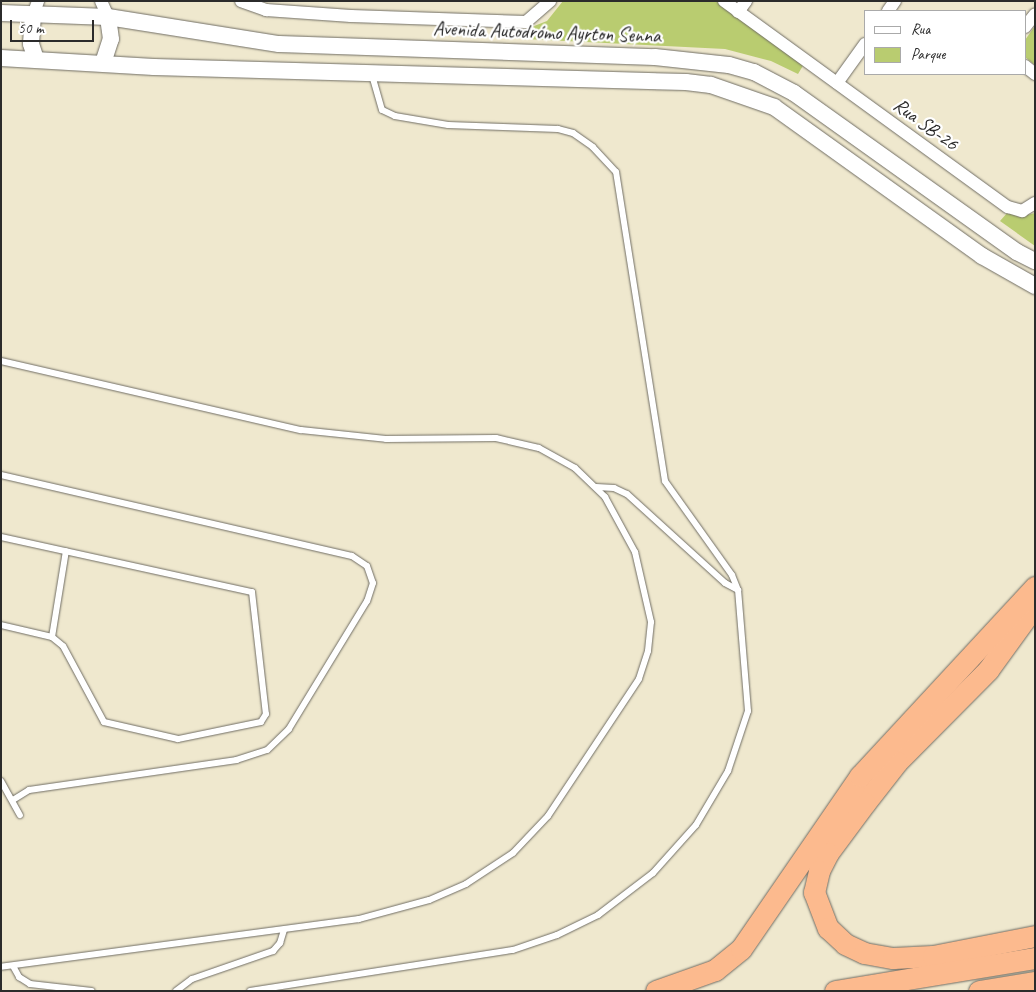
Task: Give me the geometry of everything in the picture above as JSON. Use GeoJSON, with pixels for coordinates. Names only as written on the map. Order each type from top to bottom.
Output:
{"type":"FeatureCollection","features":[{"type":"Feature","properties":{"kind":"highway"},"geometry":{"type":"LineString","coordinates":[[656,991],[716,970],[741,949],[860,776],[1035,586]]}},
{"type":"Feature","properties":{"kind":"highway"},"geometry":{"type":"LineString","coordinates":[[1035,605],[1004,652],[897,762],[865,803],[828,853],[819,871],[814,892],[828,928],[846,944],[864,953],[893,958],[933,956],[1035,936]]}},
{"type":"Feature","properties":{"kind":"highway"},"geometry":{"type":"LineString","coordinates":[[835,991],[1035,958]]}},
{"type":"Feature","properties":{"kind":"highway"},"geometry":{"type":"LineString","coordinates":[[978,991],[1035,982]]}},
{"type":"Feature","properties":{"kind":"street"},"geometry":{"type":"LineString","coordinates":[[101,1],[108,17],[111,39],[103,64]]}},
{"type":"Feature","properties":{"kind":"street"},"geometry":{"type":"LineString","coordinates":[[241,1],[266,10],[526,22],[548,2]]}},
{"type":"Feature","properties":{"kind":"street","name":"Rua SB-26"},"geometry":{"type":"LineString","coordinates":[[724,1],[742,6],[837,83],[1008,207],[1022,211],[1035,203]]}},
{"type":"Feature","properties":{"kind":"street"},"geometry":{"type":"LineString","coordinates":[[36,8],[30,44],[36,60]]}},
{"type":"Feature","properties":{"kind":"street","name":"Avenida Autodrómo Ayrton Senna"},"geometry":{"type":"LineString","coordinates":[[1,13],[36,8],[108,17],[279,44],[654,57],[729,65],[754,72],[794,93],[1017,252],[1035,260]]}},
{"type":"Feature","properties":{"kind":"street"},"geometry":{"type":"LineString","coordinates":[[1026,26],[1035,14]]}},
{"type":"Feature","properties":{"kind":"street"},"geometry":{"type":"LineString","coordinates":[[837,83],[864,45]]}},
{"type":"Feature","properties":{"kind":"street"},"geometry":{"type":"LineString","coordinates":[[1,58],[103,64],[686,82],[733,91],[780,111],[982,256],[1035,286]]}},
{"type":"Feature","properties":{"kind":"lane"},"geometry":{"type":"LineString","coordinates":[[250,991],[513,950],[578,926],[636,888],[670,857],[696,824],[719,789],[737,752],[748,711],[738,590],[732,575],[665,481],[616,172],[593,147],[573,133],[558,129],[448,125],[395,116],[382,110],[372,73]]}},
{"type":"Feature","properties":{"kind":"lane"},"geometry":{"type":"LineString","coordinates":[[1,361],[301,430],[386,438],[510,440],[552,454],[596,487],[635,552],[650,608],[650,637],[644,666],[632,692],[548,816],[500,863],[448,893],[360,919],[1,967]]}},
{"type":"Feature","properties":{"kind":"lane"},"geometry":{"type":"LineString","coordinates":[[1,475],[352,556],[367,566],[373,583],[371,595],[289,729],[267,750],[237,760],[30,790],[12,800]]}},
{"type":"Feature","properties":{"kind":"lane"},"geometry":{"type":"LineString","coordinates":[[596,487],[614,488],[627,494],[725,583],[738,590]]}},
{"type":"Feature","properties":{"kind":"lane"},"geometry":{"type":"LineString","coordinates":[[1,537],[252,592],[266,714],[261,722],[178,739],[104,722],[63,646],[52,637],[1,625]]}},
{"type":"Feature","properties":{"kind":"lane"},"geometry":{"type":"LineString","coordinates":[[52,637],[66,551]]}},
{"type":"Feature","properties":{"kind":"lane"},"geometry":{"type":"LineString","coordinates":[[1,781],[20,815]]}},
{"type":"Feature","properties":{"kind":"lane"},"geometry":{"type":"LineString","coordinates":[[176,991],[192,979],[273,951],[280,944],[284,930]]}},
{"type":"Feature","properties":{"kind":"lane"},"geometry":{"type":"LineString","coordinates":[[13,966],[19,977],[30,984],[92,991]]}},
{"type":"Feature","properties":{"kind":"green space"},"geometry":{"type":"Polygon","coordinates":[[[563,1],[717,1],[804,64],[798,74],[771,61],[725,49],[526,39],[529,28],[547,21],[563,1]]]}},
{"type":"Feature","properties":{"kind":"green space"},"geometry":{"type":"Polygon","coordinates":[[[1035,26],[1035,65],[1026,58],[1026,39],[1035,26]]]}},
{"type":"Feature","properties":{"kind":"green space"},"geometry":{"type":"Polygon","coordinates":[[[1008,212],[1019,217],[1035,213],[1035,246],[1000,221],[1008,212]]]}}]}
